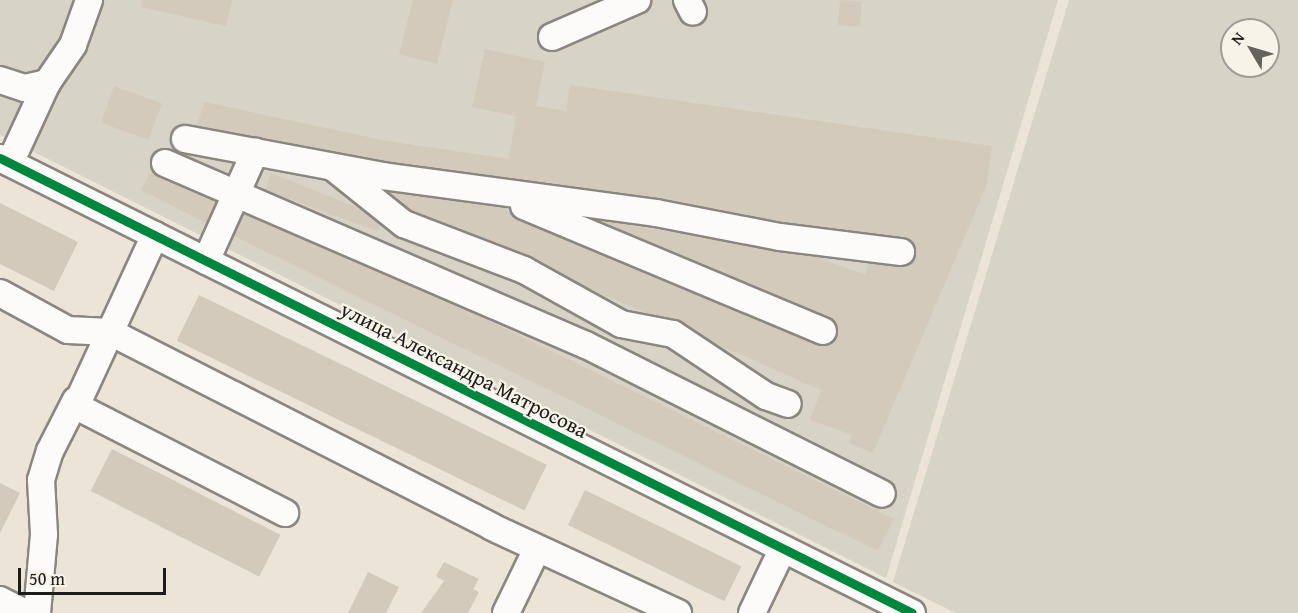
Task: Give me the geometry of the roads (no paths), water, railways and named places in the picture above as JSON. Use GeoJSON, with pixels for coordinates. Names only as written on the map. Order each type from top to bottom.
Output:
{"type":"FeatureCollection","features":[{"type":"Feature","properties":{"kind":"street"},"geometry":{"type":"LineString","coordinates":[[5,160],[47,83],[73,45],[89,0]]}},
{"type":"Feature","properties":{"kind":"street"},"geometry":{"type":"LineString","coordinates":[[552,37],[637,0]]}},
{"type":"Feature","properties":{"kind":"street"},"geometry":{"type":"LineString","coordinates":[[0,80],[25,88],[47,83]]}},
{"type":"Feature","properties":{"kind":"street"},"geometry":{"type":"LineString","coordinates":[[185,139],[331,166],[494,192],[656,213],[780,237],[901,252]]}},
{"type":"Feature","properties":{"kind":"street"},"geometry":{"type":"LineString","coordinates":[[206,261],[255,152]]}},
{"type":"Feature","properties":{"kind":"street","name":"улица Александра Матросова"},"geometry":{"type":"LineString","coordinates":[[5,160],[782,550],[884,607],[912,613]]}},
{"type":"Feature","properties":{"kind":"street"},"geometry":{"type":"LineString","coordinates":[[165,163],[586,345],[882,494]]}},
{"type":"Feature","properties":{"kind":"street"},"geometry":{"type":"LineString","coordinates":[[331,166],[404,224],[524,270],[621,324],[673,334],[766,396],[788,404]]}},
{"type":"Feature","properties":{"kind":"street"},"geometry":{"type":"LineString","coordinates":[[494,192],[823,331]]}},
{"type":"Feature","properties":{"kind":"street"},"geometry":{"type":"LineString","coordinates":[[37,613],[44,534],[41,480],[50,451],[110,332],[155,235]]}},
{"type":"Feature","properties":{"kind":"street"},"geometry":{"type":"LineString","coordinates":[[0,293],[68,330],[110,332],[537,549],[678,613]]}},
{"type":"Feature","properties":{"kind":"street"},"geometry":{"type":"LineString","coordinates":[[76,400],[78,410],[285,513]]}},
{"type":"Feature","properties":{"kind":"street"},"geometry":{"type":"LineString","coordinates":[[506,613],[537,549]]}},
{"type":"Feature","properties":{"kind":"street"},"geometry":{"type":"LineString","coordinates":[[752,613],[782,550]]}},
{"type":"Feature","properties":{"kind":"street"},"geometry":{"type":"LineString","coordinates":[[0,600],[25,613]]}}]}
